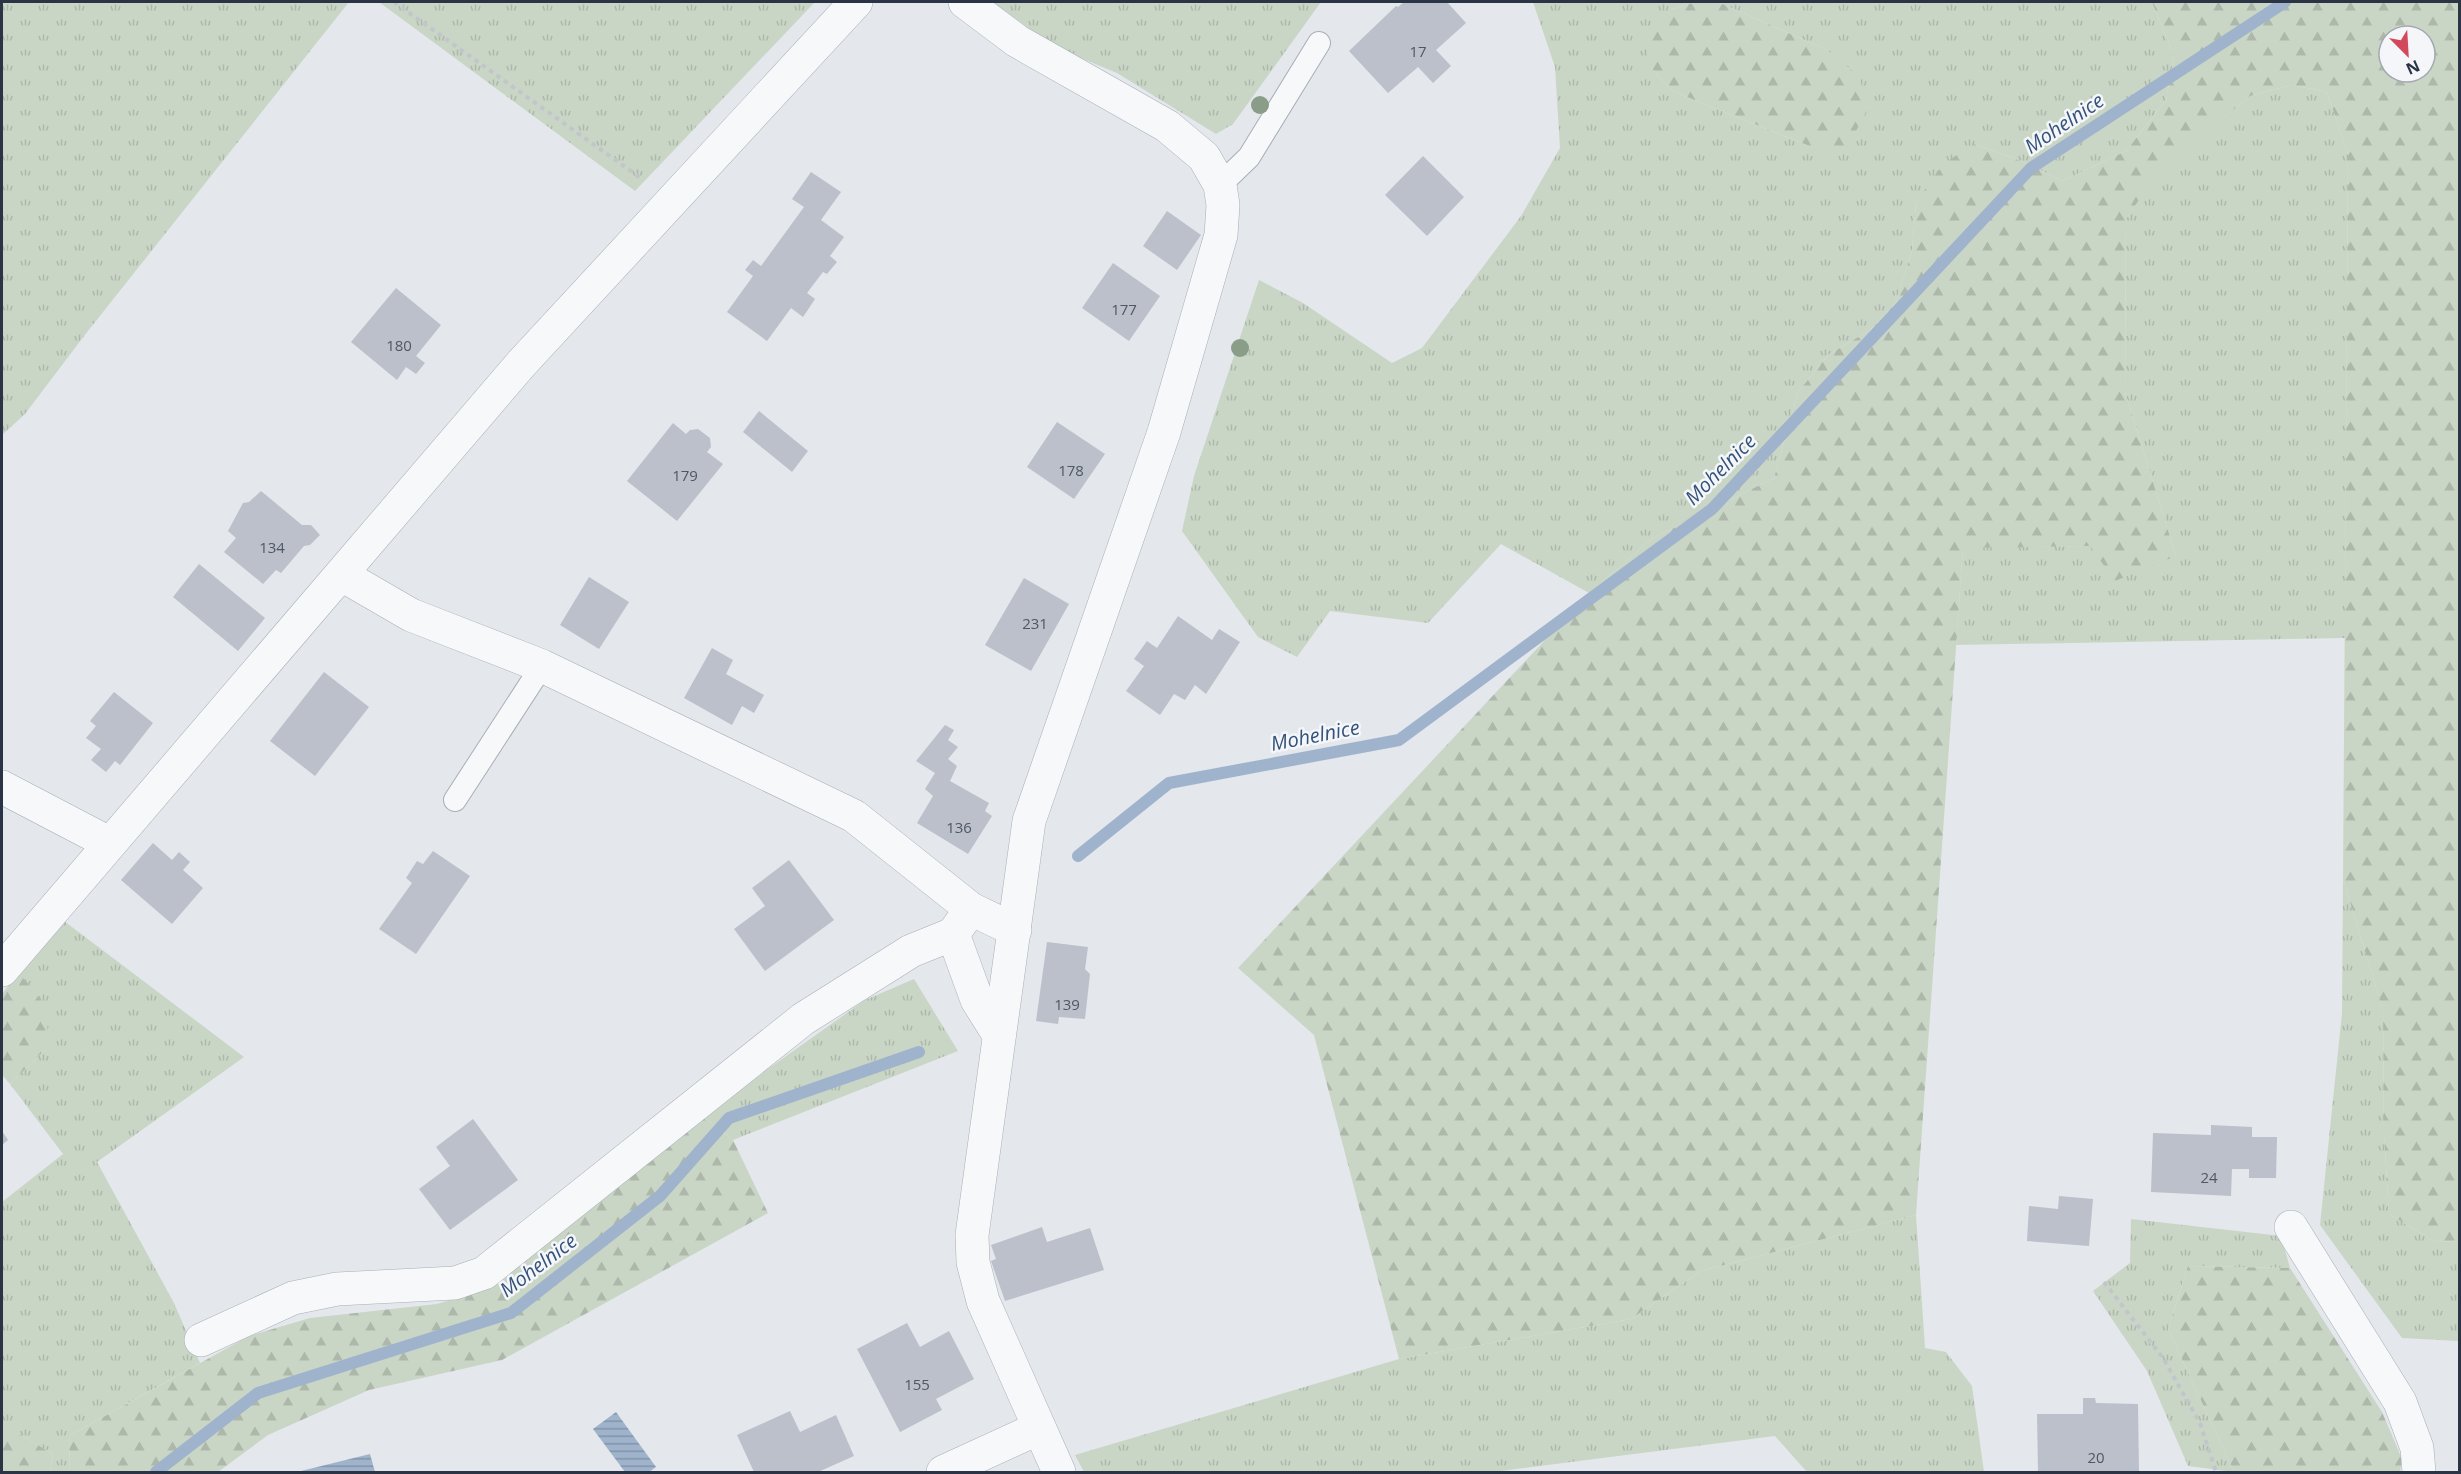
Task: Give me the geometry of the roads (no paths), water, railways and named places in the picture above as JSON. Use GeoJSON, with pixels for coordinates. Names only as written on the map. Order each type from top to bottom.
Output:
{"type":"FeatureCollection","features":[{"type":"Feature","properties":{"kind":"street"},"geometry":{"type":"LineString","coordinates":[[2,970],[521,364],[856,2]]}},
{"type":"Feature","properties":{"kind":"street"},"geometry":{"type":"LineString","coordinates":[[965,2],[1017,41],[1167,126],[1204,157],[1220,185],[1223,205],[1221,235],[1164,432],[1029,821],[972,1235],[973,1262],[983,1301],[1059,1473]]}},
{"type":"Feature","properties":{"kind":"street"},"geometry":{"type":"LineString","coordinates":[[342,575],[411,615],[542,666],[854,816],[962,922],[977,1000],[999,1035]]}},
{"type":"Feature","properties":{"kind":"street"},"geometry":{"type":"LineString","coordinates":[[2,787],[109,843]]}},
{"type":"Feature","properties":{"kind":"street"},"geometry":{"type":"LineString","coordinates":[[201,1340],[292,1298],[337,1289],[454,1282],[484,1273],[803,1019],[910,951],[962,922],[1015,930]]}},
{"type":"Feature","properties":{"kind":"street"},"geometry":{"type":"LineString","coordinates":[[2291,1227],[2400,1402],[2417,1448],[2419,1473]]}},
{"type":"Feature","properties":{"kind":"street"},"geometry":{"type":"LineString","coordinates":[[943,1473],[1040,1428]]}},
{"type":"Feature","properties":{"kind":"lane"},"geometry":{"type":"LineString","coordinates":[[1220,185],[1249,157],[1319,43]]}},
{"type":"Feature","properties":{"kind":"lane"},"geometry":{"type":"LineString","coordinates":[[455,800],[542,666]]}},
{"type":"Feature","properties":{"kind":"water"},"geometry":{"type":"Polygon","coordinates":[[[616,1412],[656,1467],[649,1472],[625,1472],[593,1429],[616,1412]]]}},
{"type":"Feature","properties":{"kind":"water"},"geometry":{"type":"Polygon","coordinates":[[[370,1454],[375,1472],[301,1472],[301,1471],[370,1454]]]}},
{"type":"Feature","properties":{"kind":"waterway","name":"Mohelnice"},"geometry":{"type":"LineString","coordinates":[[1078,856],[1169,783],[1399,740],[1712,509],[2031,168],[2285,2]]}},
{"type":"Feature","properties":{"kind":"waterway","name":"Mohelnice"},"geometry":{"type":"LineString","coordinates":[[156,1472],[258,1393],[511,1313],[660,1196],[729,1118],[919,1052]]}}]}
